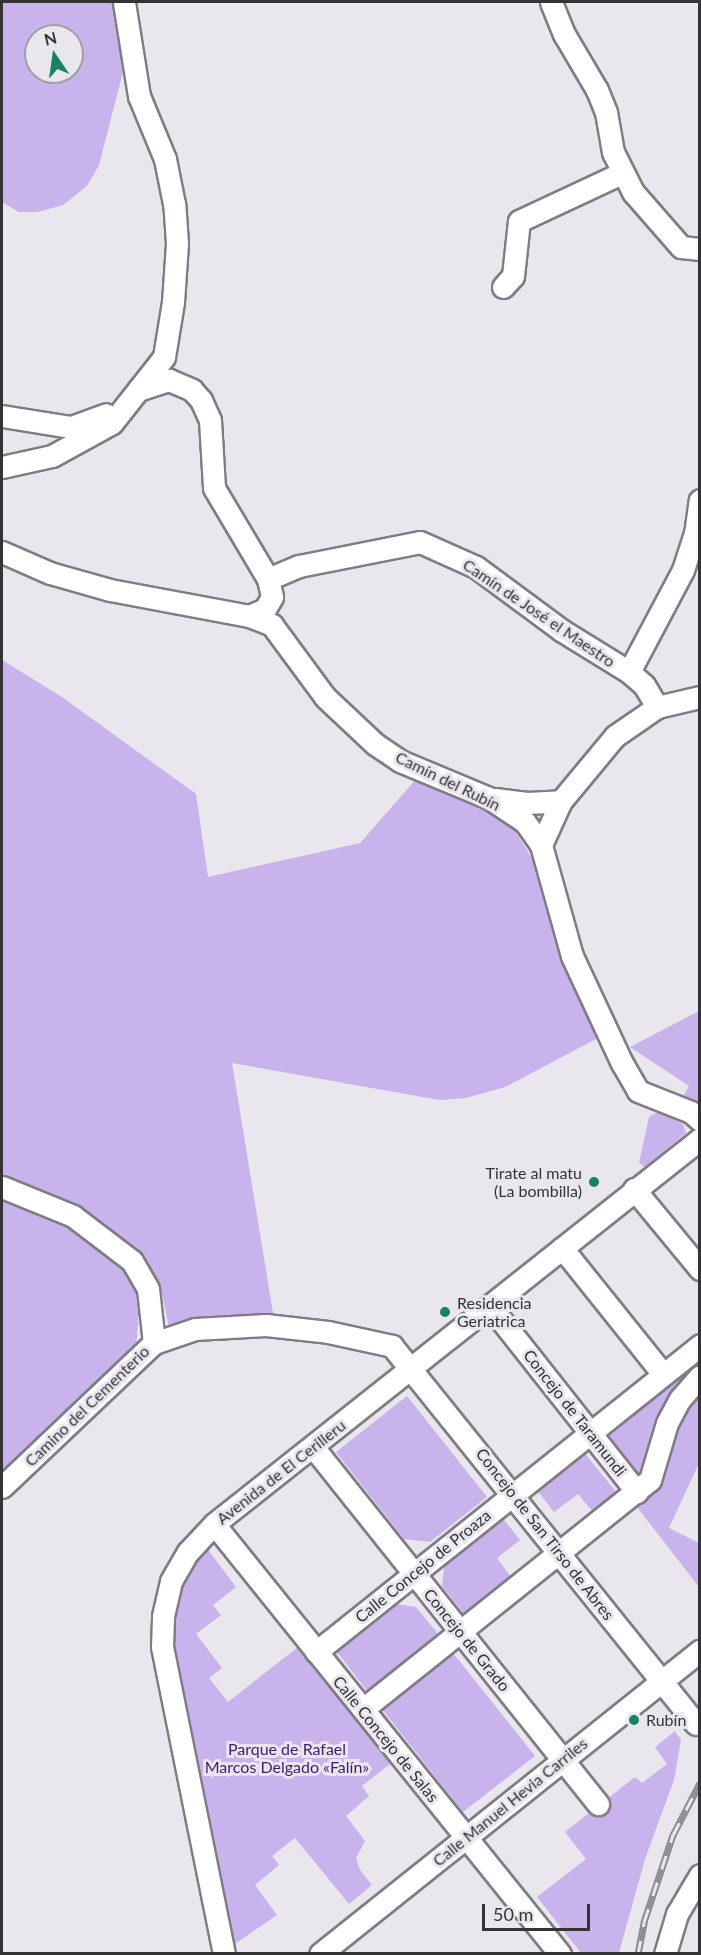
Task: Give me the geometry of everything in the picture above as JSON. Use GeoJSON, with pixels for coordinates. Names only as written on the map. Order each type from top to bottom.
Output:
{"type":"FeatureCollection","features":[{"type":"Feature","properties":{"kind":"street"},"geometry":{"type":"LineString","coordinates":[[2,467],[52,456],[112,423],[164,357],[171,330],[177,243],[165,159],[139,96],[124,2]]}},
{"type":"Feature","properties":{"kind":"street"},"geometry":{"type":"LineString","coordinates":[[551,2],[564,34],[602,101],[622,173],[649,214],[681,247],[699,249]]}},
{"type":"Feature","properties":{"kind":"street"},"geometry":{"type":"LineString","coordinates":[[503,287],[513,276],[519,221],[622,173]]}},
{"type":"Feature","properties":{"kind":"street"},"geometry":{"type":"LineString","coordinates":[[2,416],[70,427],[102,417],[141,387],[170,380],[192,390],[201,400],[210,420],[214,488],[268,579],[272,597],[265,609],[249,616]]}},
{"type":"Feature","properties":{"kind":"street"},"geometry":{"type":"LineString","coordinates":[[628,672],[683,570],[695,534],[699,500]]}},
{"type":"Feature","properties":{"kind":"street","name":"Camín de José el Maestro"},"geometry":{"type":"LineString","coordinates":[[268,579],[299,566],[420,542],[476,567],[561,630],[628,672],[644,685],[657,707]]}},
{"type":"Feature","properties":{"kind":"street","name":"Camín del Rubín"},"geometry":{"type":"LineString","coordinates":[[2,552],[50,573],[110,590],[249,616],[272,625],[325,697],[375,744],[400,761],[489,798],[525,822],[541,845],[572,956],[622,1063],[638,1091],[691,1112],[699,1120]]}},
{"type":"Feature","properties":{"kind":"street"},"geometry":{"type":"LineString","coordinates":[[541,845],[561,801],[615,736],[657,707],[699,697]]}},
{"type":"Feature","properties":{"kind":"street"},"geometry":{"type":"LineString","coordinates":[[489,798],[527,803],[561,801]]}},
{"type":"Feature","properties":{"kind":"street","name":"Avenida de El Cerilleru"},"geometry":{"type":"LineString","coordinates":[[224,1953],[162,1647],[163,1616],[171,1581],[188,1552],[214,1524],[699,1138]]}},
{"type":"Feature","properties":{"kind":"street"},"geometry":{"type":"LineString","coordinates":[[2,1187],[73,1216],[132,1260],[148,1289],[154,1343]]}},
{"type":"Feature","properties":{"kind":"street"},"geometry":{"type":"LineString","coordinates":[[634,1189],[699,1269]]}},
{"type":"Feature","properties":{"kind":"street"},"geometry":{"type":"LineString","coordinates":[[562,1248],[663,1374],[698,1377]]}},
{"type":"Feature","properties":{"kind":"street","name":"Concejo de Taramundi"},"geometry":{"type":"LineString","coordinates":[[490,1306],[637,1492]]}},
{"type":"Feature","properties":{"kind":"street","name":"Camino del Cementerio"},"geometry":{"type":"LineString","coordinates":[[2,1487],[154,1343],[195,1329],[266,1325],[328,1332],[392,1346]]}},
{"type":"Feature","properties":{"kind":"street","name":"Calle Concejo de Proaza"},"geometry":{"type":"LineString","coordinates":[[311,1646],[413,1574],[699,1345]]}},
{"type":"Feature","properties":{"kind":"street","name":"Concejo de San Tirso de Abres"},"geometry":{"type":"LineString","coordinates":[[392,1346],[413,1367],[696,1724]]}},
{"type":"Feature","properties":{"kind":"street"},"geometry":{"type":"LineString","coordinates":[[363,1709],[561,1554],[650,1480],[671,1415],[698,1377]]}},
{"type":"Feature","properties":{"kind":"street","name":"Concejo de Grado"},"geometry":{"type":"LineString","coordinates":[[313,1447],[598,1804]]}},
{"type":"Feature","properties":{"kind":"street","name":"Calle Concejo de Salas"},"geometry":{"type":"LineString","coordinates":[[214,1524],[560,1953]]}},
{"type":"Feature","properties":{"kind":"street","name":"Calle Manuel Hevia Carriles"},"geometry":{"type":"LineString","coordinates":[[320,1953],[699,1651]]}},
{"type":"Feature","properties":{"kind":"street"},"geometry":{"type":"LineString","coordinates":[[665,1953],[677,1914],[699,1875]]}},
{"type":"Feature","properties":{"kind":"green space"},"geometry":{"type":"Polygon","coordinates":[[[2,2],[116,2],[124,68],[99,165],[87,186],[63,205],[38,212],[19,212],[2,202],[2,2]]]}},
{"type":"Feature","properties":{"kind":"green space"},"geometry":{"type":"Polygon","coordinates":[[[2,660],[62,697],[196,794],[208,877],[360,843],[418,777],[478,801],[510,823],[533,860],[562,959],[598,1038],[505,1087],[466,1098],[439,1100],[232,1063],[274,1319],[169,1327],[161,1289],[120,1239],[69,1202],[2,1179],[2,660]]]}},
{"type":"Feature","properties":{"kind":"green space"},"geometry":{"type":"Polygon","coordinates":[[[699,1011],[699,1105],[684,1095],[689,1086],[630,1047],[699,1011]]]}},
{"type":"Feature","properties":{"kind":"green space"},"geometry":{"type":"Polygon","coordinates":[[[658,1112],[683,1124],[686,1133],[645,1167],[639,1163],[649,1117],[658,1112]]]}},
{"type":"Feature","properties":{"kind":"green space"},"geometry":{"type":"Polygon","coordinates":[[[2,1198],[72,1224],[122,1258],[135,1279],[139,1311],[136,1348],[2,1480],[2,1198]]]}},
{"type":"Feature","properties":{"kind":"green space"},"geometry":{"type":"Polygon","coordinates":[[[699,1359],[699,1463],[669,1528],[699,1543],[699,1587],[637,1507],[652,1494],[605,1434],[699,1359]]]}},
{"type":"Feature","properties":{"kind":"green space"},"geometry":{"type":"Polygon","coordinates":[[[407,1396],[487,1497],[430,1542],[404,1539],[336,1452],[407,1396]]]}},
{"type":"Feature","properties":{"kind":"green space"},"geometry":{"type":"Polygon","coordinates":[[[583,1451],[617,1493],[593,1512],[578,1494],[554,1512],[536,1489],[583,1451]]]}},
{"type":"Feature","properties":{"kind":"green space"},"geometry":{"type":"Polygon","coordinates":[[[501,1516],[520,1540],[497,1558],[511,1577],[464,1614],[442,1586],[445,1561],[501,1516]]]}},
{"type":"Feature","properties":{"kind":"green space","name":"Parque de Rafael Marcos Delgado «Falín»"},"geometry":{"type":"Polygon","coordinates":[[[200,1539],[236,1587],[213,1605],[221,1615],[196,1634],[222,1668],[209,1678],[228,1702],[307,1640],[400,1756],[362,1786],[369,1796],[346,1816],[365,1841],[356,1858],[360,1870],[372,1885],[349,1904],[295,1838],[272,1856],[279,1865],[255,1885],[277,1915],[223,1952],[163,1616],[200,1539]]]}},
{"type":"Feature","properties":{"kind":"green space"},"geometry":{"type":"Polygon","coordinates":[[[390,1603],[416,1607],[438,1634],[367,1691],[334,1648],[390,1603]]]}},
{"type":"Feature","properties":{"kind":"green space"},"geometry":{"type":"Polygon","coordinates":[[[453,1653],[535,1756],[463,1812],[382,1709],[453,1653]]]}},
{"type":"Feature","properties":{"kind":"green space"},"geometry":{"type":"Polygon","coordinates":[[[675,1731],[681,1740],[674,1780],[645,1859],[619,1953],[581,1953],[537,1897],[586,1859],[565,1832],[635,1777],[642,1783],[667,1764],[655,1747],[675,1731]]]}},
{"type":"Feature","properties":{"kind":"railway"},"geometry":{"type":"LineString","coordinates":[[638,1954],[644,1922],[673,1835],[700,1783]]}},
{"type":"Feature","properties":{"kind":"place","name":"Tirate al matu (La bombilla)"},"geometry":{"type":"Point","coordinates":[594,1182]}},
{"type":"Feature","properties":{"kind":"place","name":"Residencia Geriatrica"},"geometry":{"type":"Point","coordinates":[445,1312]}},
{"type":"Feature","properties":{"kind":"place","name":"Rubín"},"geometry":{"type":"Point","coordinates":[634,1720]}}]}
